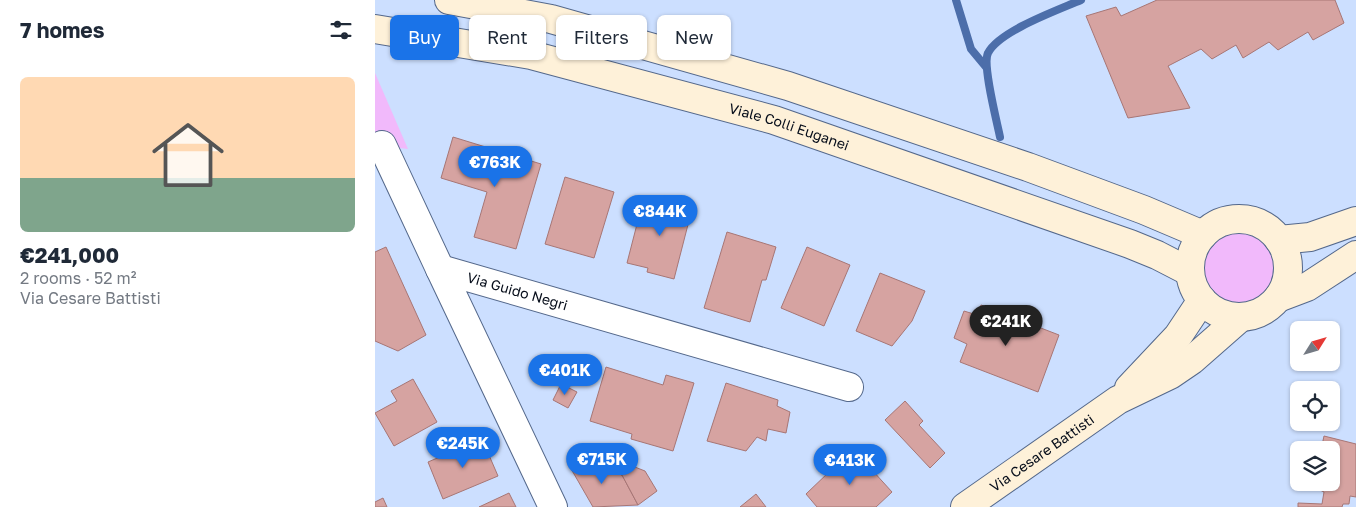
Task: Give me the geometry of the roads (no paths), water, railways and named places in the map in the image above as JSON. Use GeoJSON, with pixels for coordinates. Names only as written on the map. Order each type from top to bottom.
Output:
{"type":"FeatureCollection","features":[{"type":"Feature","properties":{"kind":"main road"},"geometry":{"type":"LineString","coordinates":[[449,0],[551,19],[788,86],[1028,167],[1145,210],[1203,235]]}},
{"type":"Feature","properties":{"kind":"main road","name":"Viale Colli Euganei"},"geometry":{"type":"LineString","coordinates":[[375,29],[531,55],[774,120],[1130,244],[1190,272]]}},
{"type":"Feature","properties":{"kind":"main road"},"geometry":{"type":"LineString","coordinates":[[1241,318],[1219,314],[1202,300],[1194,287],[1190,272],[1195,246],[1203,235],[1214,226],[1227,220],[1242,219],[1256,222],[1269,229],[1279,240],[1286,254],[1288,269],[1285,284],[1278,298]]}},
{"type":"Feature","properties":{"kind":"main road"},"geometry":{"type":"LineString","coordinates":[[1279,240],[1310,237],[1356,221]]}},
{"type":"Feature","properties":{"kind":"main road","name":"Via Cesare Battisti"},"geometry":{"type":"LineString","coordinates":[[965,507],[1118,400],[1185,365],[1241,318],[1255,315],[1268,308],[1278,298],[1307,287],[1356,256]]}},
{"type":"Feature","properties":{"kind":"main road","name":"Via Cesare Battisti"},"geometry":{"type":"LineString","coordinates":[[1118,400],[1178,336],[1202,300]]}},
{"type":"Feature","properties":{"kind":"street"},"geometry":{"type":"LineString","coordinates":[[382,145],[440,269]]}},
{"type":"Feature","properties":{"kind":"street","name":"Via Guido Negri"},"geometry":{"type":"LineString","coordinates":[[440,269],[849,387]]}},
{"type":"Feature","properties":{"kind":"street","name":"Via Guido Negri"},"geometry":{"type":"LineString","coordinates":[[440,269],[553,507]]}},
{"type":"Feature","properties":{"kind":"waterway"},"geometry":{"type":"LineString","coordinates":[[956,0],[971,49],[986,67]]}},
{"type":"Feature","properties":{"kind":"waterway"},"geometry":{"type":"LineString","coordinates":[[1000,137],[988,80],[988,53],[994,45],[1016,29],[1081,0]]}}]}
